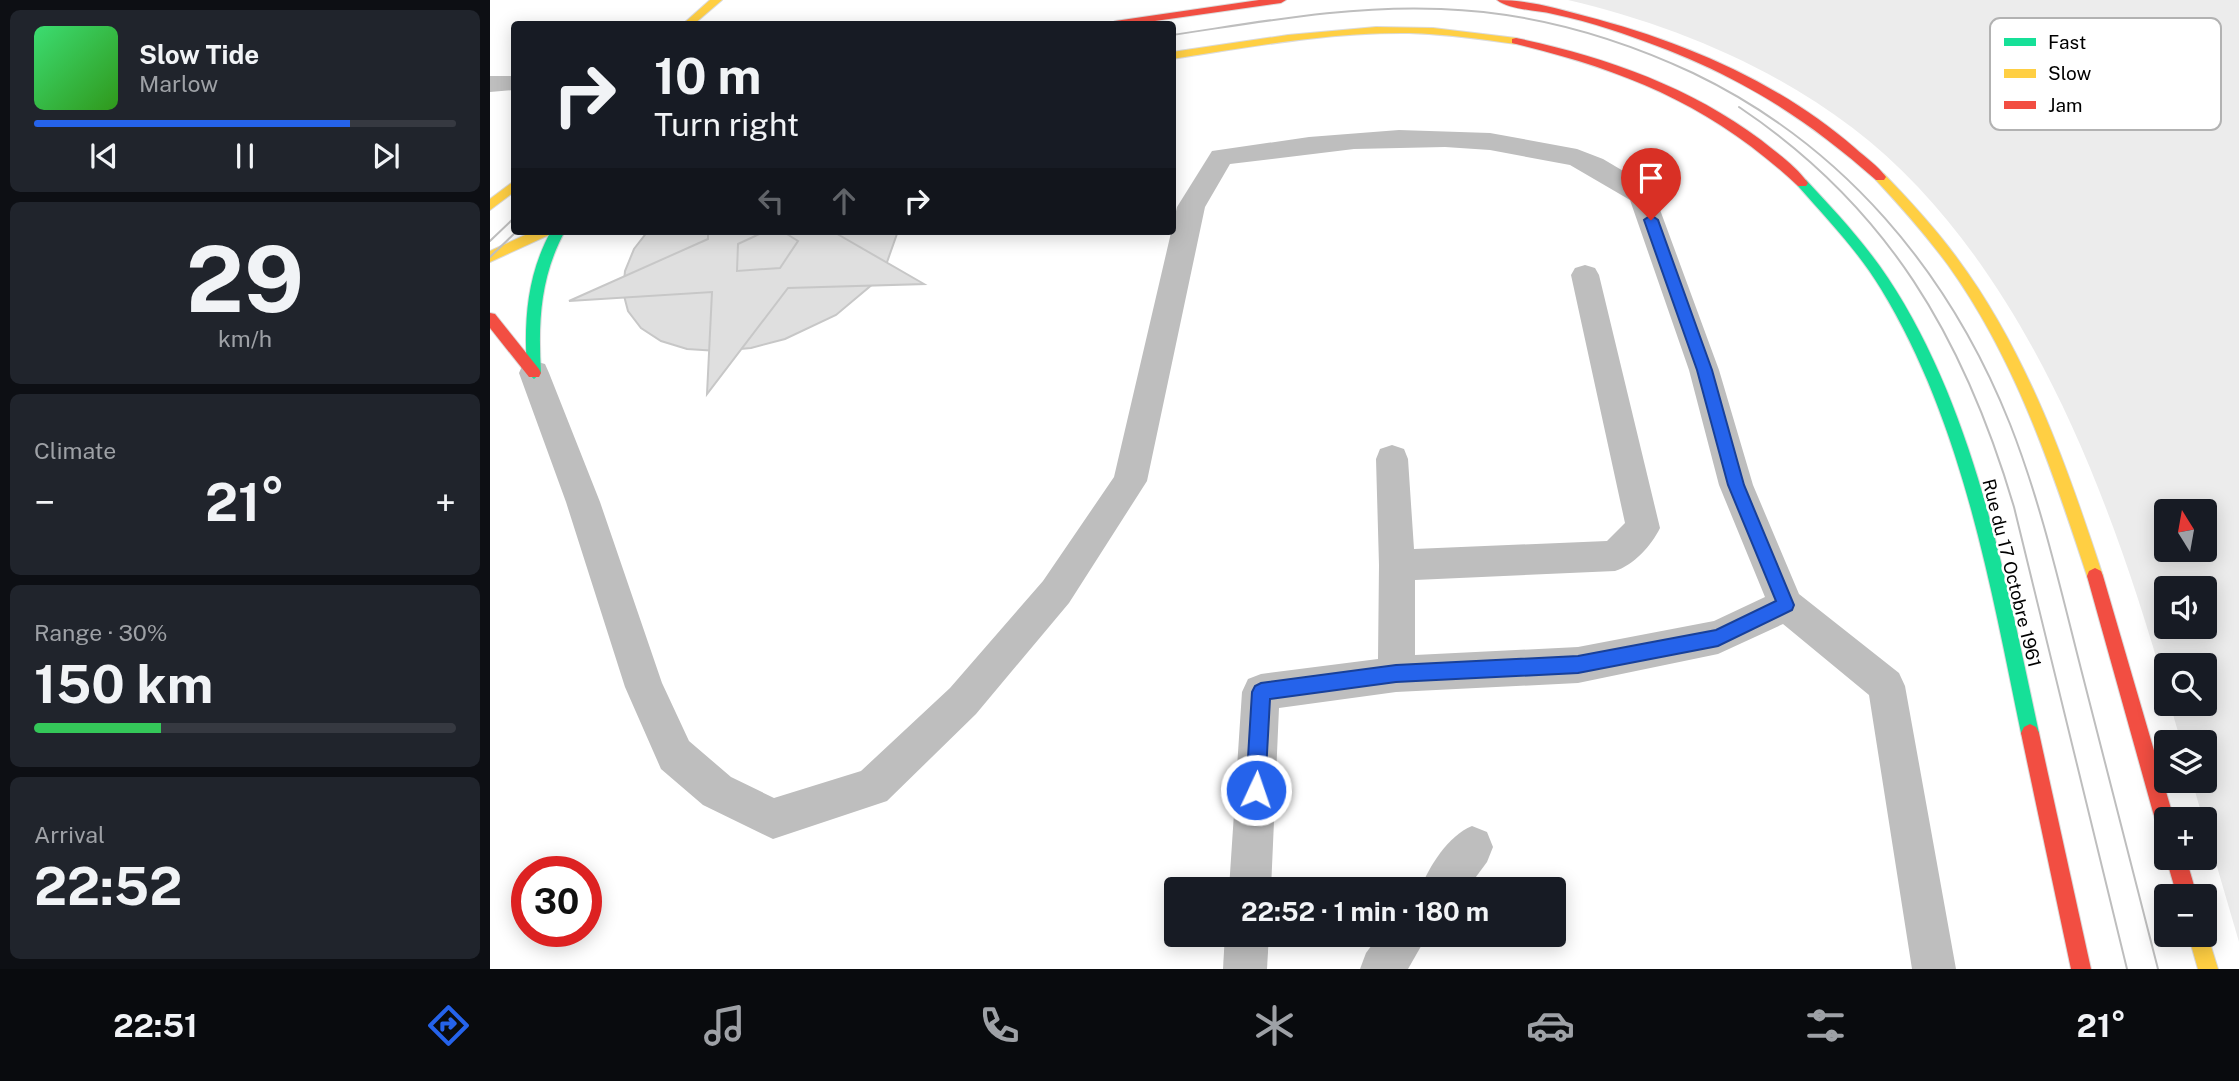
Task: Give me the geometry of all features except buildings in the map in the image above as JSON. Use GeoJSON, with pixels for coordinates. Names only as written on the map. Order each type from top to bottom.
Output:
{"type":"FeatureCollection","features":[{"type":"Feature","properties":{"kind":"main road"},"geometry":{"type":"LineString","coordinates":[[692,21],[719,0]]}},
{"type":"Feature","properties":{"kind":"main road"},"geometry":{"type":"LineString","coordinates":[[711,21],[719,0]]}},
{"type":"Feature","properties":{"kind":"main road"},"geometry":{"type":"LineString","coordinates":[[1136,21],[1281,0]]}},
{"type":"Feature","properties":{"kind":"main road"},"geometry":{"type":"LineString","coordinates":[[1502,0],[1582,15],[1631,30],[1681,48],[1762,87],[1805,114],[1868,165],[1926,229],[1957,271],[2002,346],[2021,380],[2049,447],[2080,527],[2111,625],[2162,807]]}},
{"type":"Feature","properties":{"kind":"main road","name":"Rue du 17 Octobre 1961"},"geometry":{"type":"LineString","coordinates":[[1176,55],[1328,35],[1391,30],[1439,32],[1536,46],[1616,68],[1702,107],[1761,146],[1808,187],[1867,259],[1902,313],[1930,369],[1949,416],[1991,553],[2081,969]]}},
{"type":"Feature","properties":{"kind":"main road"},"geometry":{"type":"LineString","coordinates":[[490,206],[511,188]]}},
{"type":"Feature","properties":{"kind":"main road"},"geometry":{"type":"LineString","coordinates":[[490,257],[538,235]]}},
{"type":"Feature","properties":{"kind":"main road"},"geometry":{"type":"LineString","coordinates":[[534,373],[530,330],[532,299],[538,269],[555,235]]}},
{"type":"Feature","properties":{"kind":"main road"},"geometry":{"type":"LineString","coordinates":[[490,318],[534,373]]}},
{"type":"Feature","properties":{"kind":"main road"},"geometry":{"type":"LineString","coordinates":[[2202,947],[2208,969]]}},
{"type":"Feature","properties":{"kind":"street"},"geometry":{"type":"LineString","coordinates":[[490,84],[511,83]]}},
{"type":"Feature","properties":{"kind":"street"},"geometry":{"type":"LineString","coordinates":[[534,373],[583,502],[643,687],[675,755],[717,790],[773,819],[873,786],[963,701],[1056,592],[1130,481],[1191,207],[1221,158],[1304,144],[1494,141],[1579,159],[1642,195],[1704,370],[1736,485],[1786,605],[1886,686],[1934,969]]}},
{"type":"Feature","properties":{"kind":"street"},"geometry":{"type":"LineString","coordinates":[[1397,565],[1615,556],[1643,528],[1585,275]]}},
{"type":"Feature","properties":{"kind":"street"},"geometry":{"type":"LineString","coordinates":[[1392,459],[1397,565],[1396,674]]}},
{"type":"Feature","properties":{"kind":"street"},"geometry":{"type":"LineString","coordinates":[[1251,877],[1261,692],[1396,674],[1578,664],[1718,637],[1786,605]]}},
{"type":"Feature","properties":{"kind":"street"},"geometry":{"type":"LineString","coordinates":[[1450,877],[1472,847]]}},
{"type":"Feature","properties":{"kind":"street"},"geometry":{"type":"LineString","coordinates":[[1245,969],[1246,947]]}},
{"type":"Feature","properties":{"kind":"street"},"geometry":{"type":"LineString","coordinates":[[1382,969],[1398,947]]}},
{"type":"Feature","properties":{"kind":"shaded area"},"geometry":{"type":"Polygon","coordinates":[[[1568,0],[2239,0],[2239,942],[2217,867],[2217,807],[2200,807],[2196,793],[2217,793],[2217,730],[2178,730],[2173,716],[2217,716],[2217,653],[2154,653],[2124,557],[2071,424],[2039,360],[2003,298],[1963,240],[1918,187],[1882,152],[1843,121],[1757,68],[1664,28],[1568,0]]]}},
{"type":"Feature","properties":{"kind":"tram line"},"geometry":{"type":"LineString","coordinates":[[1176,34],[1339,12],[1407,8],[1474,11],[1538,21],[1601,37],[1693,73],[1747,102],[1797,137],[1843,175],[1885,218],[1956,315],[1985,368],[2010,424],[2049,545],[2158,969]]}},
{"type":"Feature","properties":{"kind":"tram line"},"geometry":{"type":"LineString","coordinates":[[1739,107],[1792,146],[1838,188],[1878,233],[1914,281],[1971,387],[2014,507],[2127,969]]}},
{"type":"Feature","properties":{"kind":"tram line"},"geometry":{"type":"LineString","coordinates":[[490,241],[511,221]]}},
{"type":"Feature","properties":{"kind":"tram line"},"geometry":{"type":"LineString","coordinates":[[490,257],[513,235]]}},
{"type":"Feature","properties":{"kind":"traffic: fast"},"geometry":{"type":"LineString","coordinates":[[1802,183],[1851,238],[1885,283],[1920,350],[1943,402],[1962,456],[1993,566],[2030,733]]}},
{"type":"Feature","properties":{"kind":"traffic: fast"},"geometry":{"type":"LineString","coordinates":[[534,373],[534,300],[542,265],[556,235]]}},
{"type":"Feature","properties":{"kind":"traffic: slow"},"geometry":{"type":"LineString","coordinates":[[692,21],[717,0]]}},
{"type":"Feature","properties":{"kind":"traffic: slow"},"geometry":{"type":"LineString","coordinates":[[1176,55],[1347,32],[1433,31],[1516,41]]}},
{"type":"Feature","properties":{"kind":"traffic: slow"},"geometry":{"type":"LineString","coordinates":[[1880,177],[1919,218],[1954,264],[1985,312],[2012,362],[2058,468],[2095,576]]}},
{"type":"Feature","properties":{"kind":"traffic: slow"},"geometry":{"type":"LineString","coordinates":[[490,206],[511,188]]}},
{"type":"Feature","properties":{"kind":"traffic: slow"},"geometry":{"type":"LineString","coordinates":[[490,257],[537,235]]}},
{"type":"Feature","properties":{"kind":"traffic: slow"},"geometry":{"type":"LineString","coordinates":[[2202,947],[2208,969]]}},
{"type":"Feature","properties":{"kind":"traffic: jam"},"geometry":{"type":"LineString","coordinates":[[1136,21],[1281,0]]}},
{"type":"Feature","properties":{"kind":"traffic: jam"},"geometry":{"type":"LineString","coordinates":[[1502,0],[1606,24],[1705,60],[1796,110],[1839,141],[1880,177]]}},
{"type":"Feature","properties":{"kind":"traffic: jam"},"geometry":{"type":"LineString","coordinates":[[1516,41],[1592,60],[1670,91],[1742,133],[1802,183]]}},
{"type":"Feature","properties":{"kind":"traffic: jam"},"geometry":{"type":"LineString","coordinates":[[490,318],[534,373]]}},
{"type":"Feature","properties":{"kind":"traffic: jam"},"geometry":{"type":"LineString","coordinates":[[2095,576],[2161,807]]}},
{"type":"Feature","properties":{"kind":"traffic: jam"},"geometry":{"type":"LineString","coordinates":[[2030,733],[2081,969]]}},
{"type":"Feature","properties":{"kind":"traffic: jam"},"geometry":{"type":"LineString","coordinates":[[2179,870],[2184,884]]}},
{"type":"Feature","properties":{"kind":"route"},"geometry":{"type":"LineString","coordinates":[[1256,790],[1261,692],[1396,674],[1578,664],[1718,637],[1786,605],[1736,485],[1704,370],[1651,220]]}}]}
